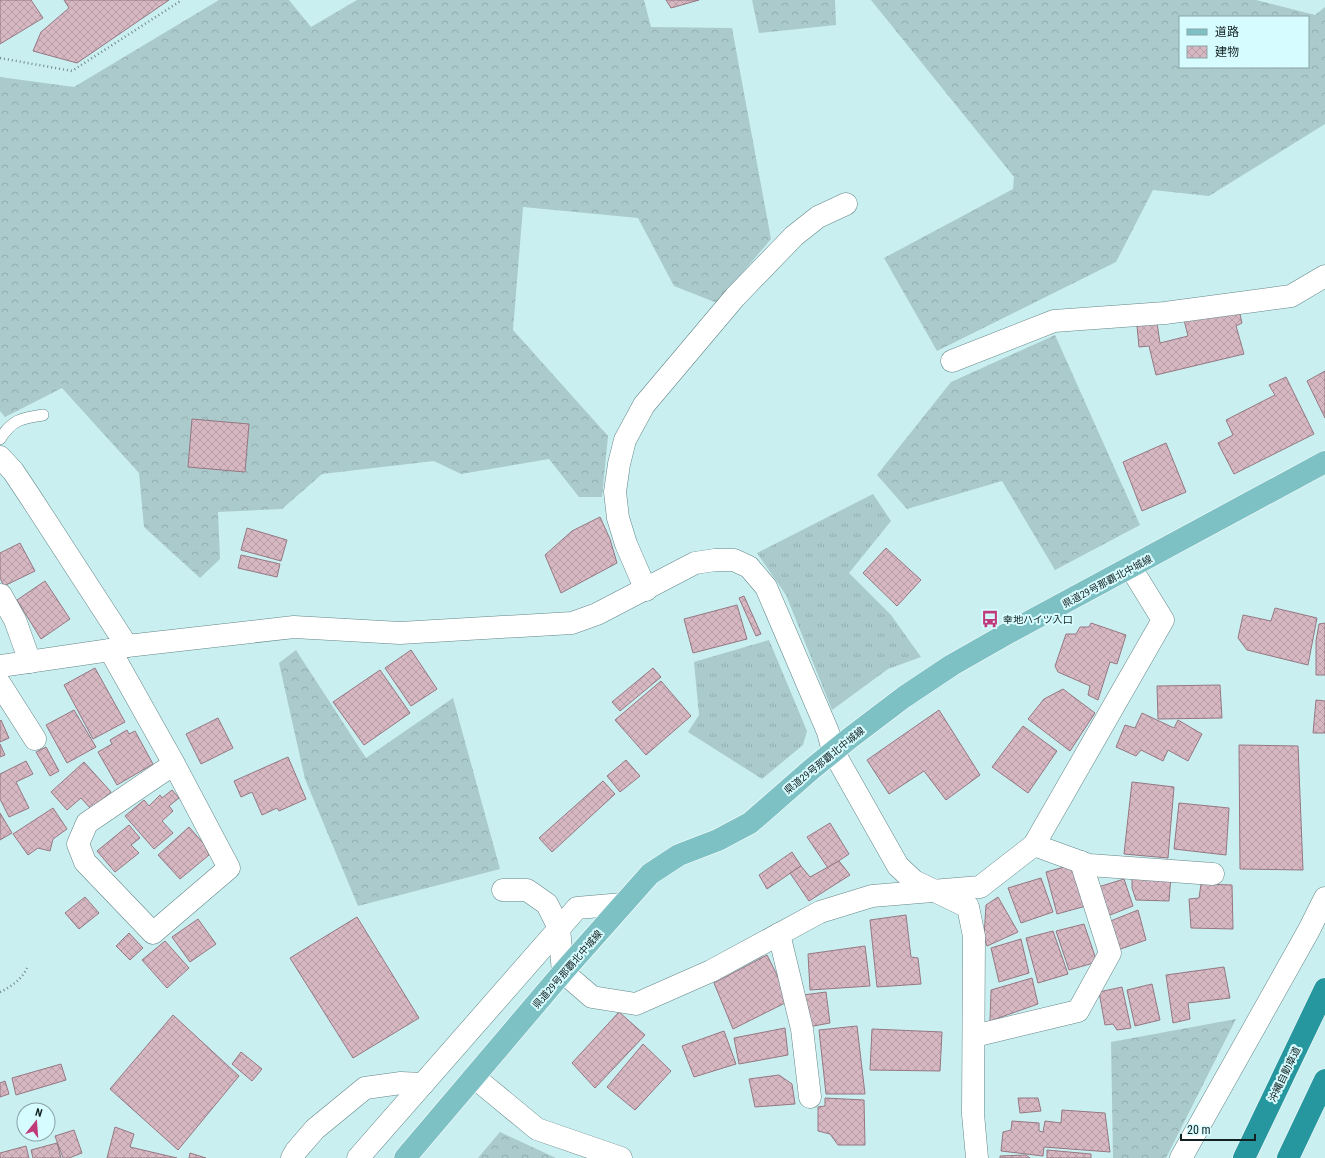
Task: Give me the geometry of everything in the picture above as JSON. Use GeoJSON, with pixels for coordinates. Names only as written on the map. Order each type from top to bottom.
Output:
{"type":"FeatureCollection","features":[{"type":"Feature","properties":{"kind":"highway","name":"沖縄自動車道"},"geometry":{"type":"LineString","coordinates":[[1244,1158],[1325,989]]}},
{"type":"Feature","properties":{"kind":"highway"},"geometry":{"type":"LineString","coordinates":[[1288,1158],[1325,1080]]}},
{"type":"Feature","properties":{"kind":"main road","name":"県道29号那覇北中城線"},"geometry":{"type":"LineString","coordinates":[[405,1158],[563,972],[650,874],[679,855],[718,840],[750,823],[833,751],[904,697],[952,665],[1010,632],[1325,462]]}},
{"type":"Feature","properties":{"kind":"street"},"geometry":{"type":"LineString","coordinates":[[646,590],[626,544],[618,518],[615,492],[618,464],[626,440],[644,405],[735,297],[794,236],[818,217],[846,204]]}},
{"type":"Feature","properties":{"kind":"street"},"geometry":{"type":"LineString","coordinates":[[952,361],[1054,322],[1164,313],[1291,296],[1325,276]]}},
{"type":"Feature","properties":{"kind":"street"},"geometry":{"type":"LineString","coordinates":[[0,457],[13,470],[32,498],[118,648],[174,764],[229,868],[153,933],[85,862],[78,844],[87,823],[174,764]]}},
{"type":"Feature","properties":{"kind":"street"},"geometry":{"type":"LineString","coordinates":[[0,666],[118,648],[294,627],[400,632],[572,623],[597,614],[695,564],[715,560],[734,560],[749,567],[766,587],[828,732],[833,751],[898,866],[914,881],[968,907],[974,936],[973,1114],[977,1158]]}},
{"type":"Feature","properties":{"kind":"street"},"geometry":{"type":"LineString","coordinates":[[503,890],[526,890],[547,904],[559,928],[563,972],[592,997],[636,1004],[711,972],[820,912],[872,896],[980,887],[1034,845],[1163,620],[1131,568]]}},
{"type":"Feature","properties":{"kind":"street"},"geometry":{"type":"LineString","coordinates":[[1,595],[15,620],[30,662]]}},
{"type":"Feature","properties":{"kind":"street"},"geometry":{"type":"LineString","coordinates":[[0,684],[35,739]]}},
{"type":"Feature","properties":{"kind":"street"},"geometry":{"type":"LineString","coordinates":[[1034,845],[1090,865],[1213,874]]}},
{"type":"Feature","properties":{"kind":"street"},"geometry":{"type":"LineString","coordinates":[[974,1036],[1078,1011],[1110,953],[1081,862]]}},
{"type":"Feature","properties":{"kind":"street"},"geometry":{"type":"LineString","coordinates":[[1180,1158],[1305,937],[1325,898]]}},
{"type":"Feature","properties":{"kind":"street"},"geometry":{"type":"LineString","coordinates":[[358,1158],[577,908],[623,904]]}},
{"type":"Feature","properties":{"kind":"street"},"geometry":{"type":"LineString","coordinates":[[779,934],[802,1029],[810,1097]]}},
{"type":"Feature","properties":{"kind":"street"},"geometry":{"type":"LineString","coordinates":[[474,1077],[537,1129],[621,1158]]}},
{"type":"Feature","properties":{"kind":"street"},"geometry":{"type":"LineString","coordinates":[[292,1158],[296,1151],[315,1129],[365,1088],[401,1083],[423,1084]]}},
{"type":"Feature","properties":{"kind":"lane"},"geometry":{"type":"LineString","coordinates":[[0,439],[7,428],[16,422],[28,417],[43,416]]}},
{"type":"Feature","properties":{"kind":"path"},"geometry":{"type":"LineString","coordinates":[[0,58],[72,71],[182,0]]}},
{"type":"Feature","properties":{"kind":"path"},"geometry":{"type":"LineString","coordinates":[[0,992],[9,988],[24,974],[27,968]]}},
{"type":"Feature","properties":{"kind":"green space"},"geometry":{"type":"Polygon","coordinates":[[[219,0],[289,0],[311,27],[357,0],[644,0],[651,27],[732,28],[771,239],[717,303],[674,286],[638,218],[523,207],[513,330],[608,436],[602,497],[579,497],[549,459],[461,474],[434,461],[322,474],[282,509],[218,512],[220,559],[200,578],[144,527],[139,473],[62,388],[5,417],[0,411],[0,77],[74,87],[219,0]]]}},
{"type":"Feature","properties":{"kind":"green space"},"geometry":{"type":"Polygon","coordinates":[[[752,0],[835,0],[836,25],[759,33],[752,0]]]}},
{"type":"Feature","properties":{"kind":"green space"},"geometry":{"type":"Polygon","coordinates":[[[871,0],[1256,0],[1315,15],[1325,7],[1325,124],[1209,196],[1153,190],[1116,262],[937,351],[884,258],[1013,189],[1014,177],[871,0]]]}},
{"type":"Feature","properties":{"kind":"green space"},"geometry":{"type":"Polygon","coordinates":[[[1055,335],[1140,525],[1055,570],[1002,481],[907,509],[877,475],[951,382],[1055,335]]]}},
{"type":"Feature","properties":{"kind":"green space"},"geometry":{"type":"Polygon","coordinates":[[[873,494],[891,521],[849,573],[891,615],[921,657],[888,669],[832,710],[786,595],[757,553],[873,494]]]}},
{"type":"Feature","properties":{"kind":"green space"},"geometry":{"type":"Polygon","coordinates":[[[769,640],[807,731],[803,745],[762,779],[688,732],[699,715],[694,662],[769,640]]]}},
{"type":"Feature","properties":{"kind":"green space"},"geometry":{"type":"Polygon","coordinates":[[[296,650],[366,758],[453,698],[500,869],[358,906],[305,779],[279,663],[296,650]]]}},
{"type":"Feature","properties":{"kind":"green space"},"geometry":{"type":"Polygon","coordinates":[[[1236,1019],[1166,1158],[1113,1158],[1111,1042],[1236,1019]]]}},
{"type":"Feature","properties":{"kind":"green space"},"geometry":{"type":"Polygon","coordinates":[[[500,1132],[556,1158],[478,1158],[500,1132]]]}},
{"type":"Feature","properties":{"kind":"building"},"geometry":{"type":"Polygon","coordinates":[[[0,0],[31,0],[43,18],[0,44],[0,0]]]}},
{"type":"Feature","properties":{"kind":"building"},"geometry":{"type":"Polygon","coordinates":[[[64,0],[169,0],[77,63],[33,51],[41,32],[69,8],[64,0]]]}},
{"type":"Feature","properties":{"kind":"building"},"geometry":{"type":"Polygon","coordinates":[[[666,0],[699,0],[671,8],[666,0]]]}},
{"type":"Feature","properties":{"kind":"building"},"geometry":{"type":"Polygon","coordinates":[[[1239,310],[1242,323],[1236,326],[1244,354],[1156,375],[1149,346],[1139,347],[1137,326],[1157,323],[1160,343],[1188,336],[1184,320],[1239,310]]]}},
{"type":"Feature","properties":{"kind":"building"},"geometry":{"type":"Polygon","coordinates":[[[1325,371],[1325,418],[1307,381],[1325,371]]]}},
{"type":"Feature","properties":{"kind":"building"},"geometry":{"type":"Polygon","coordinates":[[[1286,377],[1314,434],[1234,474],[1218,443],[1233,435],[1226,420],[1275,395],[1269,385],[1286,377]]]}},
{"type":"Feature","properties":{"kind":"building"},"geometry":{"type":"Polygon","coordinates":[[[192,419],[249,424],[245,472],[188,467],[192,419]]]}},
{"type":"Feature","properties":{"kind":"building"},"geometry":{"type":"Polygon","coordinates":[[[1166,443],[1186,492],[1142,511],[1123,462],[1166,443]]]}},
{"type":"Feature","properties":{"kind":"building"},"geometry":{"type":"Polygon","coordinates":[[[600,517],[610,539],[617,563],[561,593],[545,555],[572,531],[600,517]]]}},
{"type":"Feature","properties":{"kind":"building"},"geometry":{"type":"Polygon","coordinates":[[[247,528],[287,540],[281,561],[241,550],[247,528]]]}},
{"type":"Feature","properties":{"kind":"building"},"geometry":{"type":"Polygon","coordinates":[[[20,543],[35,571],[4,586],[0,578],[0,553],[20,543]]]}},
{"type":"Feature","properties":{"kind":"building"},"geometry":{"type":"Polygon","coordinates":[[[886,548],[921,580],[897,606],[863,573],[886,548]]]}},
{"type":"Feature","properties":{"kind":"building"},"geometry":{"type":"Polygon","coordinates":[[[241,555],[280,564],[277,577],[238,568],[241,555]]]}},
{"type":"Feature","properties":{"kind":"building"},"geometry":{"type":"Polygon","coordinates":[[[45,581],[70,619],[41,639],[17,600],[45,581]]]}},
{"type":"Feature","properties":{"kind":"building"},"geometry":{"type":"Polygon","coordinates":[[[744,596],[761,634],[756,636],[739,598],[744,596]]]}},
{"type":"Feature","properties":{"kind":"building"},"geometry":{"type":"Polygon","coordinates":[[[737,605],[747,639],[693,653],[684,619],[737,605]]]}},
{"type":"Feature","properties":{"kind":"building"},"geometry":{"type":"Polygon","coordinates":[[[1275,608],[1317,618],[1308,665],[1247,650],[1238,638],[1243,615],[1271,621],[1275,608]]]}},
{"type":"Feature","properties":{"kind":"building"},"geometry":{"type":"Polygon","coordinates":[[[1091,623],[1126,635],[1117,664],[1110,662],[1098,700],[1088,695],[1090,686],[1058,672],[1055,666],[1066,634],[1076,634],[1080,627],[1089,627],[1091,623]]]}},
{"type":"Feature","properties":{"kind":"building"},"geometry":{"type":"Polygon","coordinates":[[[1325,623],[1325,675],[1316,675],[1316,641],[1319,624],[1325,623]]]}},
{"type":"Feature","properties":{"kind":"building"},"geometry":{"type":"Polygon","coordinates":[[[411,650],[437,689],[411,706],[385,668],[411,650]]]}},
{"type":"Feature","properties":{"kind":"building"},"geometry":{"type":"Polygon","coordinates":[[[95,668],[125,722],[93,739],[64,685],[95,668]]]}},
{"type":"Feature","properties":{"kind":"building"},"geometry":{"type":"Polygon","coordinates":[[[653,668],[661,677],[620,711],[612,702],[653,668]]]}},
{"type":"Feature","properties":{"kind":"building"},"geometry":{"type":"Polygon","coordinates":[[[380,670],[410,713],[364,745],[333,702],[380,670]]]}},
{"type":"Feature","properties":{"kind":"building"},"geometry":{"type":"Polygon","coordinates":[[[661,681],[691,716],[646,755],[615,720],[661,681]]]}},
{"type":"Feature","properties":{"kind":"building"},"geometry":{"type":"Polygon","coordinates":[[[1220,685],[1222,718],[1158,719],[1157,686],[1220,685]]]}},
{"type":"Feature","properties":{"kind":"building"},"geometry":{"type":"Polygon","coordinates":[[[1063,689],[1095,713],[1070,751],[1028,719],[1044,699],[1063,689]]]}},
{"type":"Feature","properties":{"kind":"building"},"geometry":{"type":"Polygon","coordinates":[[[1316,700],[1325,701],[1325,733],[1313,733],[1316,700]]]}},
{"type":"Feature","properties":{"kind":"building"},"geometry":{"type":"Polygon","coordinates":[[[74,710],[96,747],[67,763],[46,725],[74,710]]]}},
{"type":"Feature","properties":{"kind":"building"},"geometry":{"type":"Polygon","coordinates":[[[939,710],[980,775],[946,800],[924,771],[889,794],[867,760],[939,710]]]}},
{"type":"Feature","properties":{"kind":"building"},"geometry":{"type":"Polygon","coordinates":[[[1142,713],[1174,728],[1178,720],[1202,734],[1188,761],[1168,750],[1163,761],[1141,750],[1136,756],[1116,747],[1125,725],[1135,728],[1142,713]]]}},
{"type":"Feature","properties":{"kind":"building"},"geometry":{"type":"Polygon","coordinates":[[[218,718],[233,748],[201,764],[186,734],[218,718]]]}},
{"type":"Feature","properties":{"kind":"building"},"geometry":{"type":"Polygon","coordinates":[[[1,720],[9,738],[0,742],[0,721],[1,720]]]}},
{"type":"Feature","properties":{"kind":"building"},"geometry":{"type":"Polygon","coordinates":[[[1023,726],[1057,751],[1028,793],[992,767],[1023,726]]]}},
{"type":"Feature","properties":{"kind":"building"},"geometry":{"type":"Polygon","coordinates":[[[127,730],[129,734],[135,731],[153,764],[117,785],[98,752],[112,744],[110,740],[127,730]]]}},
{"type":"Feature","properties":{"kind":"building"},"geometry":{"type":"Polygon","coordinates":[[[0,744],[5,755],[0,757],[0,744]]]}},
{"type":"Feature","properties":{"kind":"building"},"geometry":{"type":"Polygon","coordinates":[[[1239,745],[1298,746],[1303,870],[1240,869],[1239,745]]]}},
{"type":"Feature","properties":{"kind":"building"},"geometry":{"type":"Polygon","coordinates":[[[46,747],[59,771],[50,776],[36,752],[46,747]]]}},
{"type":"Feature","properties":{"kind":"building"},"geometry":{"type":"Polygon","coordinates":[[[288,757],[306,799],[279,811],[277,808],[262,815],[252,792],[241,797],[234,781],[288,757]]]}},
{"type":"Feature","properties":{"kind":"building"},"geometry":{"type":"Polygon","coordinates":[[[626,760],[640,776],[620,792],[607,776],[626,760]]]}},
{"type":"Feature","properties":{"kind":"building"},"geometry":{"type":"Polygon","coordinates":[[[26,761],[33,774],[16,782],[29,808],[9,817],[0,799],[0,774],[26,761]]]}},
{"type":"Feature","properties":{"kind":"building"},"geometry":{"type":"Polygon","coordinates":[[[84,762],[111,792],[91,809],[81,798],[67,810],[51,792],[84,762]]]}},
{"type":"Feature","properties":{"kind":"building"},"geometry":{"type":"Polygon","coordinates":[[[603,781],[615,794],[552,852],[539,838],[603,781]]]}},
{"type":"Feature","properties":{"kind":"building"},"geometry":{"type":"Polygon","coordinates":[[[1132,782],[1174,787],[1168,858],[1124,854],[1132,782]]]}},
{"type":"Feature","properties":{"kind":"building"},"geometry":{"type":"Polygon","coordinates":[[[172,790],[179,798],[169,806],[173,811],[162,821],[173,833],[154,849],[125,816],[144,800],[149,806],[160,795],[162,798],[172,790]]]}},
{"type":"Feature","properties":{"kind":"building"},"geometry":{"type":"Polygon","coordinates":[[[1179,803],[1229,808],[1226,855],[1174,849],[1179,803]]]}},
{"type":"Feature","properties":{"kind":"building"},"geometry":{"type":"Polygon","coordinates":[[[53,808],[67,829],[53,839],[50,851],[38,848],[28,855],[13,834],[53,808]]]}},
{"type":"Feature","properties":{"kind":"building"},"geometry":{"type":"Polygon","coordinates":[[[0,813],[12,833],[0,840],[0,813]]]}},
{"type":"Feature","properties":{"kind":"building"},"geometry":{"type":"Polygon","coordinates":[[[830,823],[849,854],[828,868],[807,837],[830,823]]]}},
{"type":"Feature","properties":{"kind":"building"},"geometry":{"type":"Polygon","coordinates":[[[129,825],[140,838],[131,845],[139,853],[115,872],[97,851],[129,825]]]}},
{"type":"Feature","properties":{"kind":"building"},"geometry":{"type":"Polygon","coordinates":[[[189,827],[204,844],[209,855],[180,879],[158,855],[189,827]]]}},
{"type":"Feature","properties":{"kind":"building"},"geometry":{"type":"Polygon","coordinates":[[[792,852],[801,866],[767,889],[759,875],[792,852]]]}},
{"type":"Feature","properties":{"kind":"building"},"geometry":{"type":"Polygon","coordinates":[[[839,861],[850,875],[809,901],[790,873],[801,866],[810,877],[839,861]]]}},
{"type":"Feature","properties":{"kind":"building"},"geometry":{"type":"Polygon","coordinates":[[[1068,866],[1075,872],[1086,906],[1057,914],[1046,872],[1068,866]]]}},
{"type":"Feature","properties":{"kind":"building"},"geometry":{"type":"Polygon","coordinates":[[[1132,874],[1171,876],[1169,901],[1136,900],[1132,888],[1132,874]]]}},
{"type":"Feature","properties":{"kind":"building"},"geometry":{"type":"Polygon","coordinates":[[[1041,878],[1053,912],[1021,923],[1008,888],[1041,878]]]}},
{"type":"Feature","properties":{"kind":"building"},"geometry":{"type":"Polygon","coordinates":[[[1124,879],[1133,906],[1105,917],[1095,888],[1124,879]]]}},
{"type":"Feature","properties":{"kind":"building"},"geometry":{"type":"Polygon","coordinates":[[[1201,884],[1232,885],[1233,929],[1191,928],[1189,899],[1199,898],[1201,884]]]}},
{"type":"Feature","properties":{"kind":"building"},"geometry":{"type":"Polygon","coordinates":[[[85,897],[99,913],[79,929],[65,913],[85,897]]]}},
{"type":"Feature","properties":{"kind":"building"},"geometry":{"type":"Polygon","coordinates":[[[998,897],[1018,932],[987,946],[984,937],[986,905],[998,897]]]}},
{"type":"Feature","properties":{"kind":"building"},"geometry":{"type":"Polygon","coordinates":[[[1138,910],[1146,940],[1118,950],[1108,922],[1138,910]]]}},
{"type":"Feature","properties":{"kind":"building"},"geometry":{"type":"Polygon","coordinates":[[[906,915],[911,957],[918,958],[921,984],[877,987],[870,920],[906,915]]]}},
{"type":"Feature","properties":{"kind":"building"},"geometry":{"type":"Polygon","coordinates":[[[357,917],[419,1018],[353,1058],[290,958],[357,917]]]}},
{"type":"Feature","properties":{"kind":"building"},"geometry":{"type":"Polygon","coordinates":[[[198,919],[216,944],[190,962],[172,937],[198,919]]]}},
{"type":"Feature","properties":{"kind":"building"},"geometry":{"type":"Polygon","coordinates":[[[1084,924],[1097,962],[1069,970],[1056,931],[1084,924]]]}},
{"type":"Feature","properties":{"kind":"building"},"geometry":{"type":"Polygon","coordinates":[[[1053,931],[1068,974],[1038,983],[1026,938],[1053,931]]]}},
{"type":"Feature","properties":{"kind":"building"},"geometry":{"type":"Polygon","coordinates":[[[129,933],[143,948],[130,960],[116,946],[129,933]]]}},
{"type":"Feature","properties":{"kind":"building"},"geometry":{"type":"Polygon","coordinates":[[[1021,939],[1029,973],[999,982],[991,948],[1021,939]]]}},
{"type":"Feature","properties":{"kind":"building"},"geometry":{"type":"Polygon","coordinates":[[[165,941],[189,968],[167,988],[142,960],[165,941]]]}},
{"type":"Feature","properties":{"kind":"building"},"geometry":{"type":"Polygon","coordinates":[[[865,946],[870,986],[810,990],[808,954],[865,946]]]}},
{"type":"Feature","properties":{"kind":"building"},"geometry":{"type":"Polygon","coordinates":[[[767,955],[780,981],[785,1003],[733,1029],[714,983],[767,955]]]}},
{"type":"Feature","properties":{"kind":"building"},"geometry":{"type":"Polygon","coordinates":[[[1224,967],[1230,998],[1188,1003],[1190,1019],[1173,1023],[1166,975],[1224,967]]]}},
{"type":"Feature","properties":{"kind":"building"},"geometry":{"type":"Polygon","coordinates":[[[1032,978],[1038,1004],[990,1021],[991,990],[1032,978]]]}},
{"type":"Feature","properties":{"kind":"building"},"geometry":{"type":"Polygon","coordinates":[[[1152,984],[1160,1020],[1135,1026],[1127,990],[1152,984]]]}},
{"type":"Feature","properties":{"kind":"building"},"geometry":{"type":"Polygon","coordinates":[[[1122,987],[1131,1028],[1117,1030],[1113,1024],[1105,1025],[1099,992],[1122,987]]]}},
{"type":"Feature","properties":{"kind":"building"},"geometry":{"type":"Polygon","coordinates":[[[826,992],[830,1023],[808,1027],[803,995],[826,992]]]}},
{"type":"Feature","properties":{"kind":"building"},"geometry":{"type":"Polygon","coordinates":[[[619,1012],[645,1035],[595,1088],[572,1063],[619,1012]]]}},
{"type":"Feature","properties":{"kind":"building"},"geometry":{"type":"Polygon","coordinates":[[[173,1015],[239,1076],[178,1150],[110,1089],[173,1015]]]}},
{"type":"Feature","properties":{"kind":"building"},"geometry":{"type":"Polygon","coordinates":[[[857,1026],[865,1094],[826,1094],[819,1030],[857,1026]]]}},
{"type":"Feature","properties":{"kind":"building"},"geometry":{"type":"Polygon","coordinates":[[[785,1028],[788,1055],[739,1064],[734,1038],[785,1028]]]}},
{"type":"Feature","properties":{"kind":"building"},"geometry":{"type":"Polygon","coordinates":[[[872,1029],[942,1032],[940,1071],[870,1070],[872,1029]]]}},
{"type":"Feature","properties":{"kind":"building"},"geometry":{"type":"Polygon","coordinates":[[[724,1031],[736,1064],[694,1077],[682,1046],[724,1031]]]}},
{"type":"Feature","properties":{"kind":"building"},"geometry":{"type":"Polygon","coordinates":[[[643,1044],[671,1071],[635,1110],[607,1087],[643,1044]]]}},
{"type":"Feature","properties":{"kind":"building"},"geometry":{"type":"Polygon","coordinates":[[[241,1052],[262,1069],[252,1081],[232,1064],[241,1052]]]}},
{"type":"Feature","properties":{"kind":"building"},"geometry":{"type":"Polygon","coordinates":[[[61,1064],[66,1080],[16,1095],[12,1078],[61,1064]]]}},
{"type":"Feature","properties":{"kind":"building"},"geometry":{"type":"Polygon","coordinates":[[[779,1075],[792,1084],[795,1104],[755,1107],[749,1079],[779,1075]]]}},
{"type":"Feature","properties":{"kind":"building"},"geometry":{"type":"Polygon","coordinates":[[[5,1081],[9,1094],[0,1097],[0,1083],[5,1081]]]}},
{"type":"Feature","properties":{"kind":"building"},"geometry":{"type":"Polygon","coordinates":[[[825,1098],[864,1100],[865,1145],[838,1145],[830,1134],[818,1131],[818,1107],[825,1106],[825,1098]]]}},
{"type":"Feature","properties":{"kind":"building"},"geometry":{"type":"Polygon","coordinates":[[[1018,1098],[1038,1098],[1041,1111],[1020,1113],[1018,1098]]]}},
{"type":"Feature","properties":{"kind":"building"},"geometry":{"type":"Polygon","coordinates":[[[1062,1110],[1105,1113],[1110,1152],[1044,1147],[1043,1156],[1001,1151],[1003,1132],[1011,1130],[1012,1121],[1039,1123],[1039,1131],[1043,1132],[1045,1121],[1061,1123],[1062,1110]]]}},
{"type":"Feature","properties":{"kind":"building"},"geometry":{"type":"Polygon","coordinates":[[[115,1127],[134,1134],[130,1147],[177,1158],[107,1158],[115,1127]]]}},
{"type":"Feature","properties":{"kind":"building"},"geometry":{"type":"Polygon","coordinates":[[[74,1130],[82,1153],[69,1158],[63,1158],[56,1136],[74,1130]]]}},
{"type":"Feature","properties":{"kind":"building"},"geometry":{"type":"Polygon","coordinates":[[[57,1143],[61,1158],[33,1158],[31,1150],[57,1143]]]}},
{"type":"Feature","properties":{"kind":"building"},"geometry":{"type":"Polygon","coordinates":[[[26,1146],[29,1158],[0,1158],[0,1153],[26,1146]]]}},
{"type":"Feature","properties":{"kind":"building"},"geometry":{"type":"Polygon","coordinates":[[[1047,1150],[1091,1154],[1091,1158],[1047,1158],[1047,1150]]]}},
{"type":"Feature","properties":{"kind":"building"},"geometry":{"type":"Polygon","coordinates":[[[190,1153],[206,1158],[189,1158],[190,1153]]]}},
{"type":"Feature","properties":{"kind":"building"},"geometry":{"type":"Polygon","coordinates":[[[1026,1155],[1030,1158],[1000,1158],[1000,1156],[1026,1155]]]}},
{"type":"Feature","properties":{"kind":"place","name":"幸地ハイツ入口"},"geometry":{"type":"Point","coordinates":[990,619]}}]}
